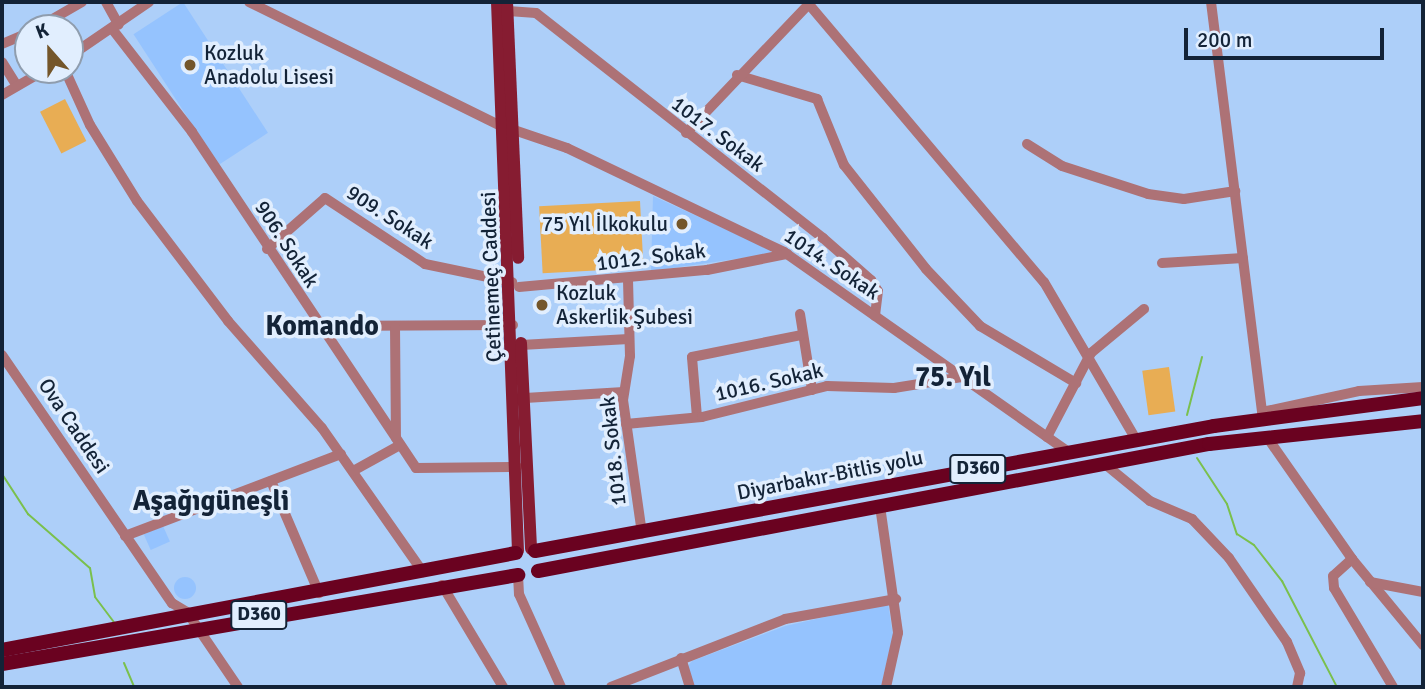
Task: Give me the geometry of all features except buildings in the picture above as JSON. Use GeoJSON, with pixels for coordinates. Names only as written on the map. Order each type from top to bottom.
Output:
{"type":"FeatureCollection","features":[{"type":"Feature","properties":{"kind":"highway","name":"Diyarbakır-Bitlis yolu"},"geometry":{"type":"LineString","coordinates":[[2,650],[187,612],[319,593],[525,551],[642,534],[1263,415],[1423,398]]}},
{"type":"Feature","properties":{"kind":"highway","name":"Diyarbakır-Bitlis yolu"},"geometry":{"type":"LineString","coordinates":[[518,575],[880,506],[1268,437],[1423,421]]}},
{"type":"Feature","properties":{"kind":"highway"},"geometry":{"type":"LineString","coordinates":[[518,575],[512,565],[525,551],[538,571]]}},
{"type":"Feature","properties":{"kind":"highway","name":"D360"},"geometry":{"type":"LineString","coordinates":[[2,664],[197,626],[518,575]]}},
{"type":"Feature","properties":{"kind":"main road","name":"Çetinemeç Caddesi"},"geometry":{"type":"LineString","coordinates":[[497,2],[509,129]]}},
{"type":"Feature","properties":{"kind":"main road","name":"Çetinemeç Caddesi"},"geometry":{"type":"LineString","coordinates":[[507,6],[515,284],[525,398],[525,551]]}},
{"type":"Feature","properties":{"kind":"main road","name":"Çetinemeç Caddesi"},"geometry":{"type":"LineString","coordinates":[[515,284],[513,325],[517,467],[525,551]]}},
{"type":"Feature","properties":{"kind":"street"},"geometry":{"type":"LineString","coordinates":[[61,14],[82,2]]}},
{"type":"Feature","properties":{"kind":"street","name":"906. Sokak"},"geometry":{"type":"LineString","coordinates":[[106,2],[116,27],[192,132],[267,249],[416,468],[431,472],[517,467]]}},
{"type":"Feature","properties":{"kind":"street"},"geometry":{"type":"LineString","coordinates":[[84,47],[149,2]]}},
{"type":"Feature","properties":{"kind":"street","name":"1014. Sokak"},"geometry":{"type":"LineString","coordinates":[[248,2],[509,129],[566,148],[787,254],[1069,452]]}},
{"type":"Feature","properties":{"kind":"street"},"geometry":{"type":"LineString","coordinates":[[1212,2],[1263,415],[1359,391],[1423,387]]}},
{"type":"Feature","properties":{"kind":"street"},"geometry":{"type":"LineString","coordinates":[[685,133],[808,3],[1044,282],[1091,353],[1137,441]]}},
{"type":"Feature","properties":{"kind":"street","name":"1017. Sokak"},"geometry":{"type":"LineString","coordinates":[[507,6],[536,13],[871,281],[878,291],[874,316]]}},
{"type":"Feature","properties":{"kind":"street"},"geometry":{"type":"LineString","coordinates":[[2,62],[17,86]]}},
{"type":"Feature","properties":{"kind":"street"},"geometry":{"type":"LineString","coordinates":[[737,75],[817,99],[844,165],[926,270],[980,326],[1076,383]]}},
{"type":"Feature","properties":{"kind":"street"},"geometry":{"type":"LineString","coordinates":[[2,95],[20,84]]}},
{"type":"Feature","properties":{"kind":"street"},"geometry":{"type":"LineString","coordinates":[[71,84],[90,125],[164,240],[341,454],[423,572]]}},
{"type":"Feature","properties":{"kind":"street"},"geometry":{"type":"LineString","coordinates":[[1027,145],[1062,166],[1148,194],[1184,199],[1235,191]]}},
{"type":"Feature","properties":{"kind":"street","name":"909. Sokak"},"geometry":{"type":"LineString","coordinates":[[267,249],[325,198],[425,264],[515,284]]}},
{"type":"Feature","properties":{"kind":"street","name":"1012. Sokak"},"geometry":{"type":"LineString","coordinates":[[515,284],[628,280],[787,254]]}},
{"type":"Feature","properties":{"kind":"street"},"geometry":{"type":"LineString","coordinates":[[1162,263],[1243,258]]}},
{"type":"Feature","properties":{"kind":"street","name":"1018. Sokak"},"geometry":{"type":"LineString","coordinates":[[628,280],[629,339],[624,392],[642,534]]}},
{"type":"Feature","properties":{"kind":"street"},"geometry":{"type":"LineString","coordinates":[[1047,437],[1091,353],[1144,309]]}},
{"type":"Feature","properties":{"kind":"street"},"geometry":{"type":"LineString","coordinates":[[800,314],[812,390]]}},
{"type":"Feature","properties":{"kind":"street"},"geometry":{"type":"LineString","coordinates":[[319,326],[513,325]]}},
{"type":"Feature","properties":{"kind":"street"},"geometry":{"type":"LineString","coordinates":[[353,471],[398,442],[395,326]]}},
{"type":"Feature","properties":{"kind":"street"},"geometry":{"type":"LineString","coordinates":[[697,417],[692,357],[802,335]]}},
{"type":"Feature","properties":{"kind":"street"},"geometry":{"type":"LineString","coordinates":[[521,345],[629,339]]}},
{"type":"Feature","properties":{"kind":"street","name":"Ova Caddesi"},"geometry":{"type":"LineString","coordinates":[[2,355],[172,603],[187,612],[237,687]]}},
{"type":"Feature","properties":{"kind":"street","name":"1016. Sokak"},"geometry":{"type":"LineString","coordinates":[[626,424],[697,417],[812,390],[894,388],[963,377]]}},
{"type":"Feature","properties":{"kind":"street"},"geometry":{"type":"LineString","coordinates":[[525,398],[624,392]]}},
{"type":"Feature","properties":{"kind":"street"},"geometry":{"type":"LineString","coordinates":[[1268,437],[1352,559],[1423,645]]}},
{"type":"Feature","properties":{"kind":"street"},"geometry":{"type":"LineString","coordinates":[[125,536],[341,454]]}},
{"type":"Feature","properties":{"kind":"street"},"geometry":{"type":"LineString","coordinates":[[1106,465],[1150,502],[1192,519],[1229,558],[1287,642],[1300,673],[1297,687]]}},
{"type":"Feature","properties":{"kind":"street"},"geometry":{"type":"LineString","coordinates":[[271,481],[319,593]]}},
{"type":"Feature","properties":{"kind":"street"},"geometry":{"type":"LineString","coordinates":[[880,506],[896,598],[898,633],[886,687]]}},
{"type":"Feature","properties":{"kind":"street"},"geometry":{"type":"LineString","coordinates":[[1352,559],[1333,576],[1334,588],[1393,687]]}},
{"type":"Feature","properties":{"kind":"street"},"geometry":{"type":"LineString","coordinates":[[518,575],[519,594],[561,687]]}},
{"type":"Feature","properties":{"kind":"street"},"geometry":{"type":"LineString","coordinates":[[1370,582],[1423,592]]}},
{"type":"Feature","properties":{"kind":"street"},"geometry":{"type":"LineString","coordinates":[[442,585],[503,687]]}},
{"type":"Feature","properties":{"kind":"street"},"geometry":{"type":"LineString","coordinates":[[611,687],[785,619],[896,598]]}},
{"type":"Feature","properties":{"kind":"street"},"geometry":{"type":"LineString","coordinates":[[681,658],[690,687]]}},
{"type":"Feature","properties":{"kind":"shaded area","name":"Kozluk Anadolu Lisesi"},"geometry":{"type":"Polygon","coordinates":[[[183,2],[268,133],[218,165],[134,34],[183,2]]]}},
{"type":"Feature","properties":{"kind":"shaded area"},"geometry":{"type":"Polygon","coordinates":[[[65,99],[86,141],[61,154],[40,112],[65,99]]]}},
{"type":"Feature","properties":{"kind":"shaded area","name":"75 Yıl İlkokulu"},"geometry":{"type":"Polygon","coordinates":[[[653,196],[771,250],[771,254],[651,271],[653,196]]]}},
{"type":"Feature","properties":{"kind":"shaded area"},"geometry":{"type":"Polygon","coordinates":[[[640,201],[644,268],[543,273],[539,206],[640,201]]]}},
{"type":"Feature","properties":{"kind":"shaded area"},"geometry":{"type":"Polygon","coordinates":[[[1169,367],[1175,412],[1149,415],[1142,371],[1169,367]]]}},
{"type":"Feature","properties":{"kind":"shaded area"},"geometry":{"type":"Polygon","coordinates":[[[163,526],[170,542],[151,550],[144,535],[163,526]]]}},
{"type":"Feature","properties":{"kind":"shaded area"},"geometry":{"type":"Polygon","coordinates":[[[185,577],[193,580],[196,588],[193,596],[185,599],[177,596],[174,588],[177,580],[185,577]]]}},
{"type":"Feature","properties":{"kind":"shaded area"},"geometry":{"type":"Polygon","coordinates":[[[888,603],[893,635],[881,687],[694,687],[687,667],[692,661],[785,626],[888,603]]]}},
{"type":"Feature","properties":{"kind":"waterway"},"geometry":{"type":"LineString","coordinates":[[1187,415],[1202,357]]}},
{"type":"Feature","properties":{"kind":"waterway"},"geometry":{"type":"LineString","coordinates":[[1197,458],[1227,504],[1237,534],[1254,545],[1282,581],[1337,687]]}},
{"type":"Feature","properties":{"kind":"waterway"},"geometry":{"type":"LineString","coordinates":[[2,474],[28,514],[90,568],[95,597],[114,622]]}},
{"type":"Feature","properties":{"kind":"waterway"},"geometry":{"type":"LineString","coordinates":[[124,663],[134,687]]}},
{"type":"Feature","properties":{"kind":"place","name":"Kozluk Anadolu Lisesi"},"geometry":{"type":"Point","coordinates":[190,65]}},
{"type":"Feature","properties":{"kind":"place","name":"75 Yıl İlkokulu"},"geometry":{"type":"Point","coordinates":[682,224]}},
{"type":"Feature","properties":{"kind":"place","name":"Kozluk Askerlik Şubesi"},"geometry":{"type":"Point","coordinates":[542,305]}},
{"type":"Feature","properties":{"kind":"district","name":"Komando"},"geometry":{"type":"Point","coordinates":[322,326]}},
{"type":"Feature","properties":{"kind":"district","name":"75. Yıl"},"geometry":{"type":"Point","coordinates":[953,377]}},
{"type":"Feature","properties":{"kind":"district","name":"Aşağıgüneşli"},"geometry":{"type":"Point","coordinates":[211,501]}}]}
